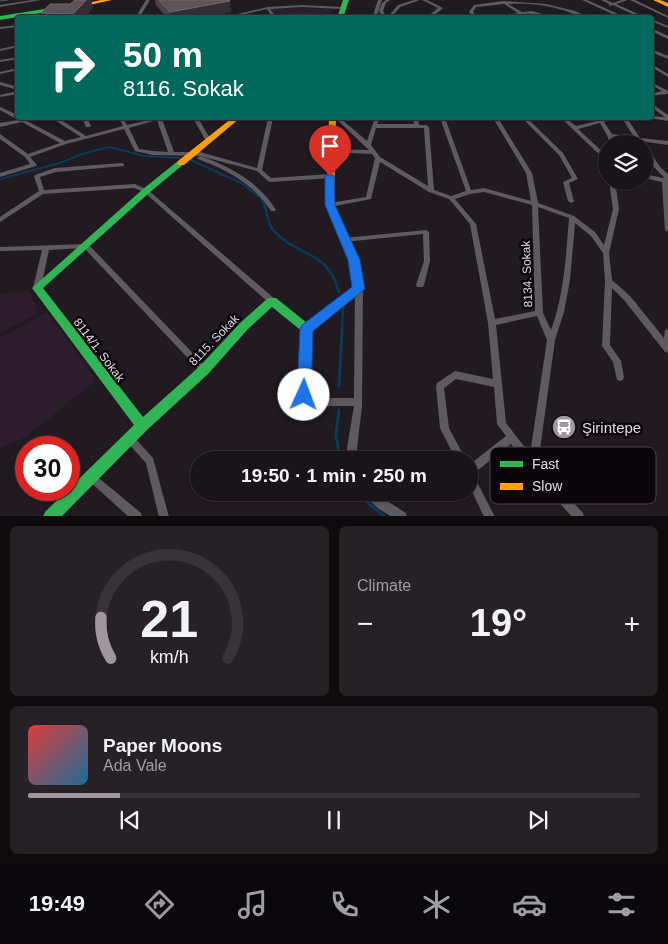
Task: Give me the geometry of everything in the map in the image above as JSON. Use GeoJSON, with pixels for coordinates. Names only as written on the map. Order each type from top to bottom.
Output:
{"type":"FeatureCollection","features":[{"type":"Feature","properties":{"kind":"main road"},"geometry":{"type":"LineString","coordinates":[[0,17],[97,0]]}},
{"type":"Feature","properties":{"kind":"main road"},"geometry":{"type":"LineString","coordinates":[[0,17],[109,0]]}},
{"type":"Feature","properties":{"kind":"main road"},"geometry":{"type":"LineString","coordinates":[[656,0],[668,5]]}},
{"type":"Feature","properties":{"kind":"main road"},"geometry":{"type":"LineString","coordinates":[[36,288],[86,246],[146,191],[233,120]]}},
{"type":"Feature","properties":{"kind":"main road"},"geometry":{"type":"LineString","coordinates":[[272,302],[307,329],[358,289],[354,260],[330,205],[332,120]]}},
{"type":"Feature","properties":{"kind":"main road","name":"8114/1. Sokak"},"geometry":{"type":"LineString","coordinates":[[36,288],[142,426]]}},
{"type":"Feature","properties":{"kind":"main road","name":"8115. Sokak"},"geometry":{"type":"LineString","coordinates":[[50,516],[142,426],[204,370],[244,326],[272,302]]}},
{"type":"Feature","properties":{"kind":"street"},"geometry":{"type":"LineString","coordinates":[[0,6],[39,0]]}},
{"type":"Feature","properties":{"kind":"street"},"geometry":{"type":"LineString","coordinates":[[139,15],[148,0]]}},
{"type":"Feature","properties":{"kind":"street"},"geometry":{"type":"LineString","coordinates":[[375,15],[380,0],[384,3]]}},
{"type":"Feature","properties":{"kind":"street"},"geometry":{"type":"LineString","coordinates":[[384,15],[381,11],[384,3],[388,0]]}},
{"type":"Feature","properties":{"kind":"street"},"geometry":{"type":"LineString","coordinates":[[390,15],[399,6],[418,0]]}},
{"type":"Feature","properties":{"kind":"street"},"geometry":{"type":"LineString","coordinates":[[424,0],[441,8],[432,15]]}},
{"type":"Feature","properties":{"kind":"street"},"geometry":{"type":"LineString","coordinates":[[474,15],[470,12],[475,6],[502,1],[543,0],[581,15]]}},
{"type":"Feature","properties":{"kind":"street"},"geometry":{"type":"LineString","coordinates":[[584,0],[619,15]]}},
{"type":"Feature","properties":{"kind":"street"},"geometry":{"type":"LineString","coordinates":[[603,0],[639,15]]}},
{"type":"Feature","properties":{"kind":"street"},"geometry":{"type":"LineString","coordinates":[[600,6],[626,0]]}},
{"type":"Feature","properties":{"kind":"street"},"geometry":{"type":"LineString","coordinates":[[632,0],[668,17]]}},
{"type":"Feature","properties":{"kind":"street"},"geometry":{"type":"LineString","coordinates":[[502,1],[524,15]]}},
{"type":"Feature","properties":{"kind":"street"},"geometry":{"type":"LineString","coordinates":[[235,15],[268,8],[302,6],[343,9]]}},
{"type":"Feature","properties":{"kind":"street"},"geometry":{"type":"LineString","coordinates":[[268,8],[273,15]]}},
{"type":"Feature","properties":{"kind":"street"},"geometry":{"type":"LineString","coordinates":[[50,15],[55,9]]}},
{"type":"Feature","properties":{"kind":"street"},"geometry":{"type":"LineString","coordinates":[[557,15],[566,9]]}},
{"type":"Feature","properties":{"kind":"street"},"geometry":{"type":"LineString","coordinates":[[509,15],[532,12],[545,15]]}},
{"type":"Feature","properties":{"kind":"street"},"geometry":{"type":"LineString","coordinates":[[654,21],[668,28]]}},
{"type":"Feature","properties":{"kind":"street"},"geometry":{"type":"LineString","coordinates":[[0,28],[15,26]]}},
{"type":"Feature","properties":{"kind":"street"},"geometry":{"type":"LineString","coordinates":[[654,30],[668,28]]}},
{"type":"Feature","properties":{"kind":"street"},"geometry":{"type":"LineString","coordinates":[[654,31],[668,38]]}},
{"type":"Feature","properties":{"kind":"street"},"geometry":{"type":"LineString","coordinates":[[0,50],[15,47]]}},
{"type":"Feature","properties":{"kind":"street"},"geometry":{"type":"LineString","coordinates":[[654,51],[667,57]]}},
{"type":"Feature","properties":{"kind":"street"},"geometry":{"type":"LineString","coordinates":[[0,61],[15,58]]}},
{"type":"Feature","properties":{"kind":"street"},"geometry":{"type":"LineString","coordinates":[[654,67],[668,76]]}},
{"type":"Feature","properties":{"kind":"street"},"geometry":{"type":"LineString","coordinates":[[0,73],[15,70]]}},
{"type":"Feature","properties":{"kind":"street"},"geometry":{"type":"LineString","coordinates":[[0,83],[15,89]]}},
{"type":"Feature","properties":{"kind":"street"},"geometry":{"type":"LineString","coordinates":[[654,85],[667,93]]}},
{"type":"Feature","properties":{"kind":"street"},"geometry":{"type":"LineString","coordinates":[[0,96],[15,91]]}},
{"type":"Feature","properties":{"kind":"street"},"geometry":{"type":"LineString","coordinates":[[654,95],[667,93]]}},
{"type":"Feature","properties":{"kind":"street"},"geometry":{"type":"LineString","coordinates":[[7,95],[15,99]]}},
{"type":"Feature","properties":{"kind":"street"},"geometry":{"type":"LineString","coordinates":[[654,106],[668,118]]}},
{"type":"Feature","properties":{"kind":"street"},"geometry":{"type":"LineString","coordinates":[[0,108],[15,116]]}},
{"type":"Feature","properties":{"kind":"street"},"geometry":{"type":"LineString","coordinates":[[654,117],[668,118]]}},
{"type":"Feature","properties":{"kind":"street"},"geometry":{"type":"LineString","coordinates":[[0,125],[15,120]]}},
{"type":"Feature","properties":{"kind":"street"},"geometry":{"type":"LineString","coordinates":[[24,120],[64,143]]}},
{"type":"Feature","properties":{"kind":"street"},"geometry":{"type":"LineString","coordinates":[[58,120],[85,137]]}},
{"type":"Feature","properties":{"kind":"street"},"geometry":{"type":"LineString","coordinates":[[86,120],[88,126]]}},
{"type":"Feature","properties":{"kind":"street"},"geometry":{"type":"LineString","coordinates":[[122,120],[137,150],[172,154],[200,154],[259,170],[270,180],[330,176]]}},
{"type":"Feature","properties":{"kind":"street"},"geometry":{"type":"LineString","coordinates":[[28,156],[64,143],[152,120]]}},
{"type":"Feature","properties":{"kind":"street"},"geometry":{"type":"LineString","coordinates":[[161,120],[172,154]]}},
{"type":"Feature","properties":{"kind":"street"},"geometry":{"type":"LineString","coordinates":[[197,120],[208,140]]}},
{"type":"Feature","properties":{"kind":"street"},"geometry":{"type":"LineString","coordinates":[[259,170],[271,120]]}},
{"type":"Feature","properties":{"kind":"street"},"geometry":{"type":"LineString","coordinates":[[340,120],[368,145],[376,155],[431,190],[451,198],[473,224],[492,323],[502,424],[519,447]]}},
{"type":"Feature","properties":{"kind":"street"},"geometry":{"type":"LineString","coordinates":[[368,145],[376,120]]}},
{"type":"Feature","properties":{"kind":"street"},"geometry":{"type":"LineString","coordinates":[[416,120],[417,126]]}},
{"type":"Feature","properties":{"kind":"street"},"geometry":{"type":"LineString","coordinates":[[444,120],[469,192]]}},
{"type":"Feature","properties":{"kind":"street","name":"8134. Sokak"},"geometry":{"type":"LineString","coordinates":[[497,120],[529,173],[535,204],[539,313],[551,340]]}},
{"type":"Feature","properties":{"kind":"street"},"geometry":{"type":"LineString","coordinates":[[527,120],[560,154],[575,179],[566,182],[571,201]]}},
{"type":"Feature","properties":{"kind":"street"},"geometry":{"type":"LineString","coordinates":[[566,120],[598,150]]}},
{"type":"Feature","properties":{"kind":"street"},"geometry":{"type":"LineString","coordinates":[[574,128],[604,120]]}},
{"type":"Feature","properties":{"kind":"street"},"geometry":{"type":"LineString","coordinates":[[626,120],[635,135]]}},
{"type":"Feature","properties":{"kind":"street"},"geometry":{"type":"LineString","coordinates":[[600,121],[610,135]]}},
{"type":"Feature","properties":{"kind":"street"},"geometry":{"type":"LineString","coordinates":[[374,126],[426,127],[431,190]]}},
{"type":"Feature","properties":{"kind":"street"},"geometry":{"type":"LineString","coordinates":[[0,136],[28,156],[34,166],[0,175]]}},
{"type":"Feature","properties":{"kind":"street"},"geometry":{"type":"LineString","coordinates":[[653,140],[668,142]]}},
{"type":"Feature","properties":{"kind":"street"},"geometry":{"type":"LineString","coordinates":[[0,144],[7,141]]}},
{"type":"Feature","properties":{"kind":"street"},"geometry":{"type":"LineString","coordinates":[[331,151],[376,155]]}},
{"type":"Feature","properties":{"kind":"street"},"geometry":{"type":"LineString","coordinates":[[191,155],[209,161],[243,180],[268,200],[273,210]]}},
{"type":"Feature","properties":{"kind":"street"},"geometry":{"type":"LineString","coordinates":[[330,205],[369,198],[376,155]]}},
{"type":"Feature","properties":{"kind":"street"},"geometry":{"type":"LineString","coordinates":[[653,160],[667,178],[668,230]]}},
{"type":"Feature","properties":{"kind":"street"},"geometry":{"type":"LineString","coordinates":[[42,192],[37,176],[54,170],[122,165]]}},
{"type":"Feature","properties":{"kind":"street"},"geometry":{"type":"LineString","coordinates":[[653,177],[667,178]]}},
{"type":"Feature","properties":{"kind":"street"},"geometry":{"type":"LineString","coordinates":[[0,220],[42,192],[135,186],[146,191],[272,302]]}},
{"type":"Feature","properties":{"kind":"street"},"geometry":{"type":"LineString","coordinates":[[451,198],[469,192],[484,190],[535,204],[572,217],[592,234],[606,253]]}},
{"type":"Feature","properties":{"kind":"street"},"geometry":{"type":"LineString","coordinates":[[613,190],[616,209],[606,253],[609,281],[606,346],[618,361],[620,377]]}},
{"type":"Feature","properties":{"kind":"street"},"geometry":{"type":"LineString","coordinates":[[536,447],[551,340],[556,328],[568,260],[572,217]]}},
{"type":"Feature","properties":{"kind":"street"},"geometry":{"type":"LineString","coordinates":[[344,240],[426,232],[427,261],[420,285]]}},
{"type":"Feature","properties":{"kind":"street"},"geometry":{"type":"LineString","coordinates":[[0,249],[86,246],[204,370]]}},
{"type":"Feature","properties":{"kind":"street"},"geometry":{"type":"LineString","coordinates":[[36,288],[46,248]]}},
{"type":"Feature","properties":{"kind":"street"},"geometry":{"type":"LineString","coordinates":[[609,281],[627,298],[668,350]]}},
{"type":"Feature","properties":{"kind":"street"},"geometry":{"type":"LineString","coordinates":[[352,451],[358,402],[358,289]]}},
{"type":"Feature","properties":{"kind":"street"},"geometry":{"type":"LineString","coordinates":[[492,323],[539,313]]}},
{"type":"Feature","properties":{"kind":"street"},"geometry":{"type":"LineString","coordinates":[[307,329],[304,395],[314,402],[358,402]]}},
{"type":"Feature","properties":{"kind":"street"},"geometry":{"type":"LineString","coordinates":[[668,332],[668,350]]}},
{"type":"Feature","properties":{"kind":"street"},"geometry":{"type":"LineString","coordinates":[[456,451],[445,428],[440,386],[455,375],[498,384]]}},
{"type":"Feature","properties":{"kind":"street"},"geometry":{"type":"LineString","coordinates":[[499,447],[512,437]]}},
{"type":"Feature","properties":{"kind":"street"},"geometry":{"type":"LineString","coordinates":[[130,439],[150,461],[164,516]]}},
{"type":"Feature","properties":{"kind":"street"},"geometry":{"type":"LineString","coordinates":[[478,464],[490,454]]}},
{"type":"Feature","properties":{"kind":"street"},"geometry":{"type":"LineString","coordinates":[[91,477],[137,516]]}},
{"type":"Feature","properties":{"kind":"street"},"geometry":{"type":"LineString","coordinates":[[478,493],[490,516]]}},
{"type":"Feature","properties":{"kind":"street"},"geometry":{"type":"LineString","coordinates":[[378,501],[402,516]]}},
{"type":"Feature","properties":{"kind":"street"},"geometry":{"type":"LineString","coordinates":[[568,504],[579,516]]}},
{"type":"Feature","properties":{"kind":"shaded area"},"geometry":{"type":"Polygon","coordinates":[[[270,9],[333,9],[331,15],[275,15],[270,9]]]}},
{"type":"Feature","properties":{"kind":"shaded area"},"geometry":{"type":"Polygon","coordinates":[[[29,290],[37,308],[36,314],[0,333],[0,294],[29,290]]]}},
{"type":"Feature","properties":{"kind":"shaded area"},"geometry":{"type":"Polygon","coordinates":[[[47,312],[92,374],[94,382],[27,436],[15,436],[15,442],[0,448],[0,338],[47,312]]]}},
{"type":"Feature","properties":{"kind":"building"},"geometry":{"type":"Polygon","coordinates":[[[75,0],[86,0],[73,14],[41,13],[50,4],[70,4],[75,0]]]}},
{"type":"Feature","properties":{"kind":"building"},"geometry":{"type":"Polygon","coordinates":[[[159,0],[229,0],[230,1],[170,12],[159,0]]]}},
{"type":"Feature","properties":{"kind":"waterway"},"geometry":{"type":"LineString","coordinates":[[0,179],[60,163],[82,154],[109,147],[145,156],[180,158]]}},
{"type":"Feature","properties":{"kind":"waterway"},"geometry":{"type":"LineString","coordinates":[[191,160],[243,184],[252,191]]}},
{"type":"Feature","properties":{"kind":"waterway"},"geometry":{"type":"LineString","coordinates":[[250,190],[262,199],[271,228],[284,240],[320,261],[328,268],[339,292]]}},
{"type":"Feature","properties":{"kind":"waterway"},"geometry":{"type":"LineString","coordinates":[[342,332],[343,306]]}},
{"type":"Feature","properties":{"kind":"waterway"},"geometry":{"type":"LineString","coordinates":[[339,386],[342,331]]}},
{"type":"Feature","properties":{"kind":"waterway"},"geometry":{"type":"LineString","coordinates":[[339,410],[336,435],[339,451]]}},
{"type":"Feature","properties":{"kind":"waterway"},"geometry":{"type":"LineString","coordinates":[[366,501],[384,516]]}},
{"type":"Feature","properties":{"kind":"railway"},"geometry":{"type":"LineString","coordinates":[[0,1],[8,0]]}},
{"type":"Feature","properties":{"kind":"traffic: fast"},"geometry":{"type":"LineString","coordinates":[[341,15],[346,0]]}},
{"type":"Feature","properties":{"kind":"traffic: fast"},"geometry":{"type":"LineString","coordinates":[[19,15],[57,9]]}},
{"type":"Feature","properties":{"kind":"traffic: fast"},"geometry":{"type":"LineString","coordinates":[[0,18],[15,16]]}},
{"type":"Feature","properties":{"kind":"traffic: fast"},"geometry":{"type":"LineString","coordinates":[[142,426],[37,288],[146,191],[181,163]]}},
{"type":"Feature","properties":{"kind":"traffic: fast"},"geometry":{"type":"LineString","coordinates":[[51,516],[142,426],[204,370],[244,326],[272,301],[307,329],[359,289],[355,265]]}},
{"type":"Feature","properties":{"kind":"traffic: slow"},"geometry":{"type":"LineString","coordinates":[[76,6],[109,0]]}},
{"type":"Feature","properties":{"kind":"traffic: slow"},"geometry":{"type":"LineString","coordinates":[[656,0],[668,5]]}},
{"type":"Feature","properties":{"kind":"traffic: slow"},"geometry":{"type":"LineString","coordinates":[[181,163],[234,120]]}},
{"type":"Feature","properties":{"kind":"traffic: slow"},"geometry":{"type":"LineString","coordinates":[[332,120],[330,205],[355,265]]}},
{"type":"Feature","properties":{"kind":"place","name":"Şirintepe"},"geometry":{"type":"Point","coordinates":[564,427]}},
{"type":"Feature","properties":{"kind":"route"},"geometry":{"type":"LineString","coordinates":[[304,395],[307,329],[358,289],[354,260],[330,205],[330,176]]}}]}
